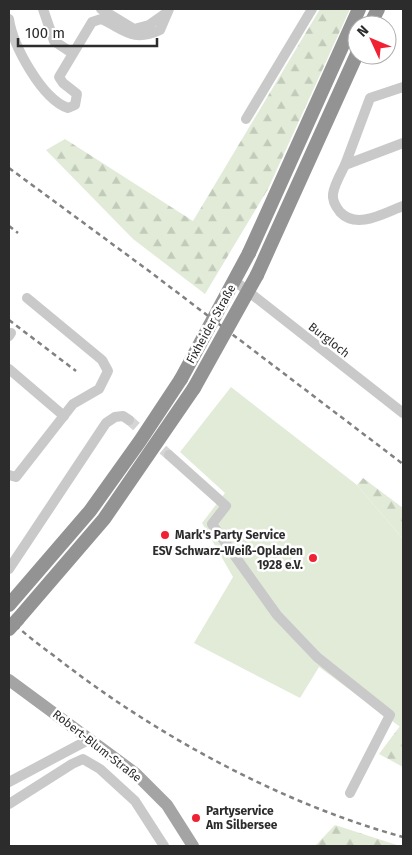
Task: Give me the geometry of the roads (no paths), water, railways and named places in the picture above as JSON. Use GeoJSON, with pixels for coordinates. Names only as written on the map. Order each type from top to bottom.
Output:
{"type":"FeatureCollection","features":[{"type":"Feature","properties":{"kind":"highway","name":"Fixheider Straße"},"geometry":{"type":"LineString","coordinates":[[9,605],[90,511],[181,379],[249,253],[359,9]]}},
{"type":"Feature","properties":{"kind":"highway","name":"Fixheider Straße"},"geometry":{"type":"LineString","coordinates":[[14,624],[104,519],[194,388],[257,275],[352,65]]}},
{"type":"Feature","properties":{"kind":"main road","name":"Robert-Blum-Straße"},"geometry":{"type":"LineString","coordinates":[[9,680],[135,773],[167,805],[193,846]]}},
{"type":"Feature","properties":{"kind":"street"},"geometry":{"type":"LineString","coordinates":[[43,9],[54,41],[72,53]]}},
{"type":"Feature","properties":{"kind":"street"},"geometry":{"type":"LineString","coordinates":[[101,9],[134,29],[149,25],[168,11]]}},
{"type":"Feature","properties":{"kind":"street"},"geometry":{"type":"LineString","coordinates":[[246,119],[312,9]]}},
{"type":"Feature","properties":{"kind":"street"},"geometry":{"type":"LineString","coordinates":[[9,19],[14,37],[42,88],[59,104],[68,108],[75,105],[77,94],[63,84],[60,77],[90,24],[98,19],[130,35],[146,35],[160,30],[168,11]]}},
{"type":"Feature","properties":{"kind":"street"},"geometry":{"type":"LineString","coordinates":[[403,87],[370,98],[333,193],[334,203],[345,216],[353,220],[362,220],[403,206]]}},
{"type":"Feature","properties":{"kind":"street"},"geometry":{"type":"LineString","coordinates":[[345,164],[403,143]]}},
{"type":"Feature","properties":{"kind":"street","name":"Burgloch"},"geometry":{"type":"LineString","coordinates":[[240,285],[403,413]]}},
{"type":"Feature","properties":{"kind":"street"},"geometry":{"type":"LineString","coordinates":[[9,474],[16,477],[73,404],[99,389],[107,378],[108,371],[107,365],[26,298]]}},
{"type":"Feature","properties":{"kind":"street"},"geometry":{"type":"LineString","coordinates":[[9,369],[64,416]]}},
{"type":"Feature","properties":{"kind":"street"},"geometry":{"type":"LineString","coordinates":[[9,569],[106,423],[115,417],[123,416],[129,420]]}},
{"type":"Feature","properties":{"kind":"street"},"geometry":{"type":"LineString","coordinates":[[169,455],[226,506],[212,524],[277,615],[317,657],[390,715],[350,793]]}},
{"type":"Feature","properties":{"kind":"street"},"geometry":{"type":"LineString","coordinates":[[9,782],[90,739]]}},
{"type":"Feature","properties":{"kind":"street"},"geometry":{"type":"LineString","coordinates":[[9,804],[83,759],[100,769],[135,801],[164,846]]}},
{"type":"Feature","properties":{"kind":"tunnel"},"geometry":{"type":"LineString","coordinates":[[129,420],[169,455]]}},
{"type":"Feature","properties":{"kind":"railway"},"geometry":{"type":"LineString","coordinates":[[9,168],[149,271],[403,464]]}},
{"type":"Feature","properties":{"kind":"railway"},"geometry":{"type":"LineString","coordinates":[[9,226],[18,233]]}},
{"type":"Feature","properties":{"kind":"railway"},"geometry":{"type":"LineString","coordinates":[[9,320],[76,371]]}},
{"type":"Feature","properties":{"kind":"railway"},"geometry":{"type":"LineString","coordinates":[[9,619],[100,690],[140,717],[225,766],[313,806],[403,837]]}},
{"type":"Feature","properties":{"kind":"place","name":"Mark's Party Service"},"geometry":{"type":"Point","coordinates":[165,535]}},
{"type":"Feature","properties":{"kind":"place","name":"ESV Schwarz-Weiß-Opladen 1928 e.V."},"geometry":{"type":"Point","coordinates":[313,558]}},
{"type":"Feature","properties":{"kind":"place","name":"Partyservice Am Silbersee"},"geometry":{"type":"Point","coordinates":[196,818]}}]}
